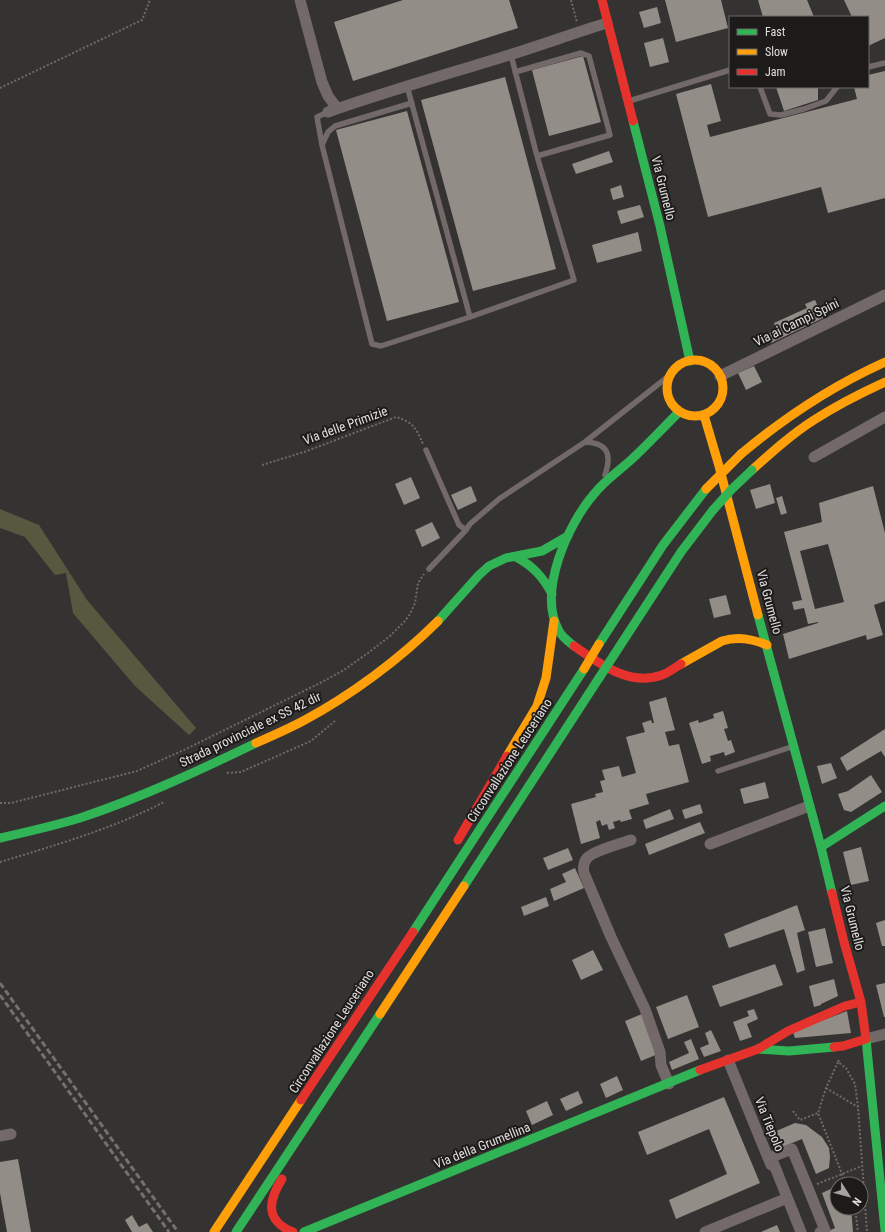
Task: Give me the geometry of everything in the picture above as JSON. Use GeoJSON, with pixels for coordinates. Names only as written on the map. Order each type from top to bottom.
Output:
{"type":"FeatureCollection","features":[{"type":"Feature","properties":{"kind":"main road","name":"Via Grumello"},"geometry":{"type":"LineString","coordinates":[[602,0],[660,226],[690,361]]}},
{"type":"Feature","properties":{"kind":"main road"},"geometry":{"type":"LineString","coordinates":[[690,361],[701,361],[709,364],[715,369],[723,383],[721,399],[717,406],[711,412],[695,417],[687,416],[679,412],[673,406],[669,399],[667,387],[670,375],[675,368],[690,361]]}},
{"type":"Feature","properties":{"kind":"main road","name":"Circonvallazione Leuceriano"},"geometry":{"type":"LineString","coordinates":[[214,1232],[448,879],[658,552],[680,521],[706,489],[759,438],[815,399],[851,378],[885,362]]}},
{"type":"Feature","properties":{"kind":"main road"},"geometry":{"type":"LineString","coordinates":[[236,1232],[309,1123],[681,552],[713,510],[752,470],[805,426],[834,408],[885,382]]}},
{"type":"Feature","properties":{"kind":"main road"},"geometry":{"type":"LineString","coordinates":[[448,879],[459,838],[537,706],[546,678],[554,621],[552,594],[555,572],[568,536],[590,497],[616,472],[632,460],[679,412]]}},
{"type":"Feature","properties":{"kind":"main road","name":"Via Grumello"},"geometry":{"type":"LineString","coordinates":[[704,415],[767,645],[861,1002],[885,1230]]}},
{"type":"Feature","properties":{"kind":"main road","name":"Strada provinciale ex SS 42 dir"},"geometry":{"type":"LineString","coordinates":[[0,838],[21,834],[76,818],[133,798],[303,721],[362,684],[412,645],[450,608],[479,574],[489,566],[498,561],[516,556],[540,552],[568,536]]}},
{"type":"Feature","properties":{"kind":"main road"},"geometry":{"type":"LineString","coordinates":[[516,556],[536,568],[552,594]]}},
{"type":"Feature","properties":{"kind":"main road"},"geometry":{"type":"LineString","coordinates":[[554,621],[560,632],[576,647],[621,674],[639,680],[662,675],[729,638],[746,638],[767,645]]}},
{"type":"Feature","properties":{"kind":"main road"},"geometry":{"type":"LineString","coordinates":[[821,847],[885,806]]}},
{"type":"Feature","properties":{"kind":"main road","name":"Via della Grumellina"},"geometry":{"type":"LineString","coordinates":[[304,1232],[758,1049],[788,1031],[845,1006],[861,1002]]}},
{"type":"Feature","properties":{"kind":"main road","name":"Via della Grumellina"},"geometry":{"type":"LineString","coordinates":[[758,1049],[789,1051],[843,1046],[866,1039]]}},
{"type":"Feature","properties":{"kind":"main road"},"geometry":{"type":"LineString","coordinates":[[306,1144],[309,1123]]}},
{"type":"Feature","properties":{"kind":"main road"},"geometry":{"type":"LineString","coordinates":[[288,1170],[274,1193],[271,1202],[273,1216],[279,1226],[284,1230],[293,1232]]}},
{"type":"Feature","properties":{"kind":"street"},"geometry":{"type":"LineString","coordinates":[[300,0],[322,82],[333,110],[406,86],[511,55],[607,23]]}},
{"type":"Feature","properties":{"kind":"street","name":"Via ai Campi Spini"},"geometry":{"type":"LineString","coordinates":[[720,376],[885,295]]}},
{"type":"Feature","properties":{"kind":"street"},"geometry":{"type":"LineString","coordinates":[[814,457],[885,417]]}},
{"type":"Feature","properties":{"kind":"street"},"geometry":{"type":"LineString","coordinates":[[710,844],[809,806]]}},
{"type":"Feature","properties":{"kind":"street"},"geometry":{"type":"LineString","coordinates":[[631,840],[592,854],[583,866],[584,873],[611,937],[645,1009],[660,1052],[661,1065],[669,1084]]}},
{"type":"Feature","properties":{"kind":"street"},"geometry":{"type":"LineString","coordinates":[[866,1039],[885,1034]]}},
{"type":"Feature","properties":{"kind":"street","name":"Via Tiepolo"},"geometry":{"type":"LineString","coordinates":[[728,1060],[800,1232]]}},
{"type":"Feature","properties":{"kind":"street"},"geometry":{"type":"LineString","coordinates":[[800,1232],[771,1157],[792,1148],[824,1230],[820,1232]]}},
{"type":"Feature","properties":{"kind":"street"},"geometry":{"type":"LineString","coordinates":[[705,1232],[785,1199]]}},
{"type":"Feature","properties":{"kind":"lane"},"geometry":{"type":"LineString","coordinates":[[515,72],[581,53],[589,56],[610,135],[537,156]]}},
{"type":"Feature","properties":{"kind":"lane"},"geometry":{"type":"LineString","coordinates":[[333,110],[318,117],[318,127],[372,344],[381,346],[470,317],[574,280],[537,156],[511,55]]}},
{"type":"Feature","properties":{"kind":"lane"},"geometry":{"type":"LineString","coordinates":[[869,67],[885,63]]}},
{"type":"Feature","properties":{"kind":"lane"},"geometry":{"type":"LineString","coordinates":[[628,101],[729,70]]}},
{"type":"Feature","properties":{"kind":"lane"},"geometry":{"type":"LineString","coordinates":[[406,86],[412,103],[470,317]]}},
{"type":"Feature","properties":{"kind":"lane"},"geometry":{"type":"LineString","coordinates":[[760,88],[770,114],[781,115],[826,101],[836,88]]}},
{"type":"Feature","properties":{"kind":"lane"},"geometry":{"type":"LineString","coordinates":[[322,145],[328,132],[335,126],[412,103]]}},
{"type":"Feature","properties":{"kind":"lane"},"geometry":{"type":"LineString","coordinates":[[429,569],[470,524],[499,499],[585,442],[670,375]]}},
{"type":"Feature","properties":{"kind":"lane"},"geometry":{"type":"LineString","coordinates":[[585,442],[599,443],[609,456],[609,464],[601,487]]}},
{"type":"Feature","properties":{"kind":"lane"},"geometry":{"type":"LineString","coordinates":[[426,450],[459,525],[466,530]]}},
{"type":"Feature","properties":{"kind":"lane"},"geometry":{"type":"LineString","coordinates":[[718,771],[793,746]]}},
{"type":"Feature","properties":{"kind":"path"},"geometry":{"type":"LineString","coordinates":[[0,88],[142,20],[150,0]]}},
{"type":"Feature","properties":{"kind":"path"},"geometry":{"type":"LineString","coordinates":[[572,0],[580,31]]}},
{"type":"Feature","properties":{"kind":"path","name":"Via delle Primizie"},"geometry":{"type":"LineString","coordinates":[[262,465],[306,451],[396,418],[412,424],[418,431],[426,450]]}},
{"type":"Feature","properties":{"kind":"path"},"geometry":{"type":"LineString","coordinates":[[0,803],[11,803],[137,771],[186,749],[326,680],[344,670],[368,653],[405,621],[415,603],[418,583],[429,569]]}},
{"type":"Feature","properties":{"kind":"path"},"geometry":{"type":"LineString","coordinates":[[838,1062],[826,1088],[818,1113],[842,1174]]}},
{"type":"Feature","properties":{"kind":"path"},"geometry":{"type":"LineString","coordinates":[[826,1088],[858,1107]]}},
{"type":"Feature","properties":{"kind":"path"},"geometry":{"type":"LineString","coordinates":[[793,1111],[800,1120],[818,1113]]}},
{"type":"Feature","properties":{"kind":"path"},"geometry":{"type":"LineString","coordinates":[[808,1188],[862,1166]]}},
{"type":"Feature","properties":{"kind":"path"},"geometry":{"type":"LineString","coordinates":[[856,1216],[858,1232]]}},
{"type":"Feature","properties":{"kind":"green space"},"geometry":{"type":"Polygon","coordinates":[[[0,509],[39,525],[87,600],[196,728],[189,735],[135,686],[73,613],[66,573],[55,575],[25,537],[0,528],[0,509]]]}},
{"type":"Feature","properties":{"kind":"building"},"geometry":{"type":"Polygon","coordinates":[[[403,0],[509,0],[518,28],[353,81],[334,22],[403,0]]]}},
{"type":"Feature","properties":{"kind":"building"},"geometry":{"type":"Polygon","coordinates":[[[665,0],[721,0],[728,28],[676,42],[665,0]]]}},
{"type":"Feature","properties":{"kind":"building"},"geometry":{"type":"Polygon","coordinates":[[[758,0],[807,0],[814,16],[763,16],[758,0]]]}},
{"type":"Feature","properties":{"kind":"building"},"geometry":{"type":"Polygon","coordinates":[[[844,0],[885,0],[885,38],[869,46],[869,16],[852,16],[844,0]]]}},
{"type":"Feature","properties":{"kind":"building"},"geometry":{"type":"Polygon","coordinates":[[[657,7],[661,23],[644,28],[639,12],[657,7]]]}},
{"type":"Feature","properties":{"kind":"building"},"geometry":{"type":"Polygon","coordinates":[[[663,38],[669,62],[650,67],[644,43],[663,38]]]}},
{"type":"Feature","properties":{"kind":"building"},"geometry":{"type":"Polygon","coordinates":[[[583,56],[601,122],[549,136],[532,70],[583,56]]]}},
{"type":"Feature","properties":{"kind":"building"},"geometry":{"type":"Polygon","coordinates":[[[885,71],[885,198],[828,213],[821,187],[708,217],[676,94],[711,84],[721,121],[707,125],[710,137],[857,99],[854,88],[869,88],[869,75],[885,71]]]}},
{"type":"Feature","properties":{"kind":"building"},"geometry":{"type":"Polygon","coordinates":[[[505,77],[556,269],[473,291],[421,100],[505,77]]]}},
{"type":"Feature","properties":{"kind":"building"},"geometry":{"type":"Polygon","coordinates":[[[776,88],[818,88],[818,100],[784,111],[776,88]]]}},
{"type":"Feature","properties":{"kind":"building"},"geometry":{"type":"Polygon","coordinates":[[[407,111],[459,302],[387,321],[336,130],[407,111]]]}},
{"type":"Feature","properties":{"kind":"building"},"geometry":{"type":"Polygon","coordinates":[[[609,151],[613,162],[576,174],[572,164],[609,151]]]}},
{"type":"Feature","properties":{"kind":"building"},"geometry":{"type":"Polygon","coordinates":[[[621,185],[624,197],[613,200],[610,189],[621,185]]]}},
{"type":"Feature","properties":{"kind":"building"},"geometry":{"type":"Polygon","coordinates":[[[640,205],[644,217],[621,224],[617,211],[640,205]]]}},
{"type":"Feature","properties":{"kind":"building"},"geometry":{"type":"Polygon","coordinates":[[[638,232],[642,251],[597,263],[592,245],[638,232]]]}},
{"type":"Feature","properties":{"kind":"building"},"geometry":{"type":"Polygon","coordinates":[[[815,300],[823,318],[771,343],[767,334],[776,329],[774,323],[807,308],[805,304],[815,300]]]}},
{"type":"Feature","properties":{"kind":"building"},"geometry":{"type":"Polygon","coordinates":[[[754,366],[762,382],[746,390],[738,373],[754,366]]]}},
{"type":"Feature","properties":{"kind":"building"},"geometry":{"type":"Polygon","coordinates":[[[411,477],[420,498],[404,505],[395,484],[411,477]]]}},
{"type":"Feature","properties":{"kind":"building"},"geometry":{"type":"Polygon","coordinates":[[[770,484],[775,503],[756,509],[750,490],[770,484]]]}},
{"type":"Feature","properties":{"kind":"building"},"geometry":{"type":"Polygon","coordinates":[[[471,486],[477,501],[458,510],[451,495],[471,486]]]}},
{"type":"Feature","properties":{"kind":"building"},"geometry":{"type":"Polygon","coordinates":[[[873,486],[885,533],[885,601],[874,605],[883,635],[867,640],[866,635],[789,659],[783,634],[818,622],[808,624],[804,608],[794,610],[792,602],[802,600],[784,532],[822,522],[819,503],[873,486]],[[828,544],[800,551],[815,609],[844,602],[828,544]]]}},
{"type":"Feature","properties":{"kind":"building"},"geometry":{"type":"Polygon","coordinates":[[[782,496],[787,513],[781,515],[776,498],[782,496]]]}},
{"type":"Feature","properties":{"kind":"building"},"geometry":{"type":"Polygon","coordinates":[[[432,522],[440,538],[422,547],[415,530],[432,522]]]}},
{"type":"Feature","properties":{"kind":"building"},"geometry":{"type":"Polygon","coordinates":[[[726,595],[731,614],[714,618],[709,599],[726,595]]]}},
{"type":"Feature","properties":{"kind":"building"},"geometry":{"type":"Polygon","coordinates":[[[666,697],[675,730],[665,732],[669,746],[679,744],[689,782],[646,794],[649,804],[629,810],[632,819],[621,822],[620,820],[613,822],[615,828],[609,830],[607,824],[602,826],[600,820],[596,822],[600,838],[581,844],[571,804],[596,797],[595,794],[603,792],[600,781],[605,780],[602,770],[619,766],[622,777],[636,773],[626,737],[645,732],[642,723],[651,720],[652,723],[654,723],[649,702],[666,697]]]}},
{"type":"Feature","properties":{"kind":"building"},"geometry":{"type":"Polygon","coordinates":[[[723,711],[728,728],[724,729],[728,741],[731,740],[735,752],[725,756],[724,752],[710,756],[711,761],[702,764],[689,723],[698,720],[699,723],[714,718],[713,714],[723,711]]]}},
{"type":"Feature","properties":{"kind":"building"},"geometry":{"type":"Polygon","coordinates":[[[885,729],[885,757],[881,751],[847,771],[840,758],[885,729]]]}},
{"type":"Feature","properties":{"kind":"building"},"geometry":{"type":"Polygon","coordinates":[[[831,763],[837,778],[822,784],[817,766],[831,763]]]}},
{"type":"Feature","properties":{"kind":"building"},"geometry":{"type":"Polygon","coordinates":[[[871,775],[882,792],[851,812],[844,810],[838,794],[848,791],[871,775]]]}},
{"type":"Feature","properties":{"kind":"building"},"geometry":{"type":"Polygon","coordinates":[[[765,782],[769,798],[744,804],[740,789],[765,782]]]}},
{"type":"Feature","properties":{"kind":"building"},"geometry":{"type":"Polygon","coordinates":[[[700,804],[703,813],[685,819],[682,810],[700,804]]]}},
{"type":"Feature","properties":{"kind":"building"},"geometry":{"type":"Polygon","coordinates":[[[670,809],[674,819],[646,829],[643,820],[670,809]]]}},
{"type":"Feature","properties":{"kind":"building"},"geometry":{"type":"Polygon","coordinates":[[[700,822],[705,833],[649,855],[645,844],[700,822]]]}},
{"type":"Feature","properties":{"kind":"building"},"geometry":{"type":"Polygon","coordinates":[[[861,847],[869,881],[851,885],[843,852],[861,847]]]}},
{"type":"Feature","properties":{"kind":"building"},"geometry":{"type":"Polygon","coordinates":[[[568,848],[573,860],[548,870],[543,858],[568,848]]]}},
{"type":"Feature","properties":{"kind":"building"},"geometry":{"type":"Polygon","coordinates":[[[575,868],[584,888],[554,901],[550,889],[566,882],[562,874],[575,868]]]}},
{"type":"Feature","properties":{"kind":"building"},"geometry":{"type":"Polygon","coordinates":[[[546,897],[549,906],[524,916],[521,907],[546,897]]]}},
{"type":"Feature","properties":{"kind":"building"},"geometry":{"type":"Polygon","coordinates":[[[797,905],[805,930],[797,933],[805,970],[797,973],[784,929],[729,948],[724,934],[797,905]]]}},
{"type":"Feature","properties":{"kind":"building"},"geometry":{"type":"Polygon","coordinates":[[[885,920],[885,946],[882,946],[876,923],[885,920]]]}},
{"type":"Feature","properties":{"kind":"building"},"geometry":{"type":"Polygon","coordinates":[[[825,928],[833,963],[816,967],[808,932],[825,928]]]}},
{"type":"Feature","properties":{"kind":"building"},"geometry":{"type":"Polygon","coordinates":[[[593,950],[603,970],[581,980],[572,960],[593,950]]]}},
{"type":"Feature","properties":{"kind":"building"},"geometry":{"type":"Polygon","coordinates":[[[775,964],[783,985],[720,1007],[712,986],[775,964]]]}},
{"type":"Feature","properties":{"kind":"building"},"geometry":{"type":"Polygon","coordinates":[[[834,979],[838,996],[814,1007],[809,986],[834,979]]]}},
{"type":"Feature","properties":{"kind":"building"},"geometry":{"type":"Polygon","coordinates":[[[885,983],[885,1017],[884,1017],[876,985],[885,983]]]}},
{"type":"Feature","properties":{"kind":"building"},"geometry":{"type":"Polygon","coordinates":[[[687,995],[699,1027],[668,1039],[656,1007],[687,995]]]}},
{"type":"Feature","properties":{"kind":"building"},"geometry":{"type":"Polygon","coordinates":[[[754,1009],[758,1019],[747,1024],[752,1037],[740,1041],[733,1022],[749,1016],[747,1011],[754,1009]]]}},
{"type":"Feature","properties":{"kind":"building"},"geometry":{"type":"Polygon","coordinates":[[[847,1011],[851,1033],[795,1038],[793,1032],[847,1011]]]}},
{"type":"Feature","properties":{"kind":"building"},"geometry":{"type":"Polygon","coordinates":[[[642,1014],[658,1054],[641,1061],[625,1021],[642,1014]]]}},
{"type":"Feature","properties":{"kind":"building"},"geometry":{"type":"Polygon","coordinates":[[[711,1030],[721,1051],[704,1057],[700,1048],[709,1044],[705,1033],[711,1030]]]}},
{"type":"Feature","properties":{"kind":"building"},"geometry":{"type":"Polygon","coordinates":[[[691,1039],[699,1059],[672,1070],[669,1062],[689,1053],[684,1042],[691,1039]]]}},
{"type":"Feature","properties":{"kind":"building"},"geometry":{"type":"Polygon","coordinates":[[[617,1076],[623,1090],[606,1098],[600,1084],[617,1076]]]}},
{"type":"Feature","properties":{"kind":"building"},"geometry":{"type":"Polygon","coordinates":[[[578,1091],[583,1103],[566,1111],[560,1099],[578,1091]]]}},
{"type":"Feature","properties":{"kind":"building"},"geometry":{"type":"Polygon","coordinates":[[[724,1097],[760,1183],[676,1219],[669,1200],[727,1174],[709,1129],[647,1155],[638,1132],[724,1097]]]}},
{"type":"Feature","properties":{"kind":"building"},"geometry":{"type":"Polygon","coordinates":[[[547,1101],[553,1115],[532,1125],[526,1111],[547,1101]]]}},
{"type":"Feature","properties":{"kind":"building"},"geometry":{"type":"Polygon","coordinates":[[[795,1123],[806,1125],[822,1137],[829,1148],[829,1168],[816,1174],[802,1139],[775,1150],[767,1135],[795,1123]]]}},
{"type":"Feature","properties":{"kind":"building"},"geometry":{"type":"Polygon","coordinates":[[[18,1159],[31,1232],[7,1232],[0,1193],[0,1162],[18,1159]]]}},
{"type":"Feature","properties":{"kind":"building"},"geometry":{"type":"Polygon","coordinates":[[[829,1190],[829,1212],[822,1193],[829,1190]]]}},
{"type":"Feature","properties":{"kind":"building"},"geometry":{"type":"Polygon","coordinates":[[[132,1215],[139,1227],[147,1223],[153,1232],[132,1232],[125,1220],[132,1215]]]}},
{"type":"Feature","properties":{"kind":"building"},"geometry":{"type":"Polygon","coordinates":[[[831,1216],[852,1216],[853,1232],[826,1232],[835,1228],[831,1216]]]}},
{"type":"Feature","properties":{"kind":"building"},"geometry":{"type":"Polygon","coordinates":[[[777,1225],[780,1232],[761,1232],[777,1225]]]}},
{"type":"Feature","properties":{"kind":"railway"},"geometry":{"type":"LineString","coordinates":[[0,983],[178,1232]]}},
{"type":"Feature","properties":{"kind":"railway"},"geometry":{"type":"LineString","coordinates":[[0,995],[169,1232]]}},
{"type":"Feature","properties":{"kind":"traffic: fast"},"geometry":{"type":"LineString","coordinates":[[633,121],[660,226],[690,361]]}},
{"type":"Feature","properties":{"kind":"traffic: fast"},"geometry":{"type":"LineString","coordinates":[[574,646],[559,631],[553,615],[552,597],[554,578],[558,559],[566,540],[584,507],[598,489],[638,453],[679,412]]}},
{"type":"Feature","properties":{"kind":"traffic: fast"},"geometry":{"type":"LineString","coordinates":[[713,510],[752,470]]}},
{"type":"Feature","properties":{"kind":"traffic: fast"},"geometry":{"type":"LineString","coordinates":[[599,644],[663,545],[706,489]]}},
{"type":"Feature","properties":{"kind":"traffic: fast"},"geometry":{"type":"LineString","coordinates":[[614,655],[681,552],[713,510]]}},
{"type":"Feature","properties":{"kind":"traffic: fast"},"geometry":{"type":"LineString","coordinates":[[438,621],[479,575],[489,566],[506,558],[542,551],[568,536]]}},
{"type":"Feature","properties":{"kind":"traffic: fast"},"geometry":{"type":"LineString","coordinates":[[516,557],[528,564],[537,572],[552,594]]}},
{"type":"Feature","properties":{"kind":"traffic: fast"},"geometry":{"type":"LineString","coordinates":[[758,615],[821,847],[832,893]]}},
{"type":"Feature","properties":{"kind":"traffic: fast"},"geometry":{"type":"LineString","coordinates":[[599,678],[614,655]]}},
{"type":"Feature","properties":{"kind":"traffic: fast"},"geometry":{"type":"LineString","coordinates":[[413,932],[584,669]]}},
{"type":"Feature","properties":{"kind":"traffic: fast"},"geometry":{"type":"LineString","coordinates":[[464,886],[599,678]]}},
{"type":"Feature","properties":{"kind":"traffic: fast"},"geometry":{"type":"LineString","coordinates":[[0,838],[60,824],[125,802],[169,784],[256,743]]}},
{"type":"Feature","properties":{"kind":"traffic: fast"},"geometry":{"type":"LineString","coordinates":[[821,847],[885,806]]}},
{"type":"Feature","properties":{"kind":"traffic: fast"},"geometry":{"type":"LineString","coordinates":[[236,1232],[380,1014]]}},
{"type":"Feature","properties":{"kind":"traffic: fast"},"geometry":{"type":"LineString","coordinates":[[866,1039],[885,1230]]}},
{"type":"Feature","properties":{"kind":"traffic: fast"},"geometry":{"type":"LineString","coordinates":[[758,1049],[789,1051],[834,1047]]}},
{"type":"Feature","properties":{"kind":"traffic: fast"},"geometry":{"type":"LineString","coordinates":[[304,1232],[700,1070]]}},
{"type":"Feature","properties":{"kind":"traffic: slow"},"geometry":{"type":"LineString","coordinates":[[690,360],[700,360],[715,368],[721,377],[723,388],[721,399],[715,408],[700,416],[690,416],[679,411],[672,404],[667,393],[667,383],[672,372],[679,365],[690,360]]}},
{"type":"Feature","properties":{"kind":"traffic: slow"},"geometry":{"type":"LineString","coordinates":[[741,454],[775,427],[810,403],[846,381],[885,362]]}},
{"type":"Feature","properties":{"kind":"traffic: slow"},"geometry":{"type":"LineString","coordinates":[[752,470],[806,425],[831,409],[885,382]]}},
{"type":"Feature","properties":{"kind":"traffic: slow"},"geometry":{"type":"LineString","coordinates":[[704,415],[758,615]]}},
{"type":"Feature","properties":{"kind":"traffic: slow"},"geometry":{"type":"LineString","coordinates":[[706,489],[741,454]]}},
{"type":"Feature","properties":{"kind":"traffic: slow"},"geometry":{"type":"LineString","coordinates":[[256,743],[286,730],[339,700],[391,663],[438,621]]}},
{"type":"Feature","properties":{"kind":"traffic: slow"},"geometry":{"type":"LineString","coordinates":[[507,756],[537,706],[546,678],[554,621]]}},
{"type":"Feature","properties":{"kind":"traffic: slow"},"geometry":{"type":"LineString","coordinates":[[681,664],[728,639],[745,639],[767,645]]}},
{"type":"Feature","properties":{"kind":"traffic: slow"},"geometry":{"type":"LineString","coordinates":[[584,669],[599,644]]}},
{"type":"Feature","properties":{"kind":"traffic: slow"},"geometry":{"type":"LineString","coordinates":[[380,1014],[464,886]]}},
{"type":"Feature","properties":{"kind":"traffic: slow"},"geometry":{"type":"LineString","coordinates":[[214,1232],[301,1100]]}},
{"type":"Feature","properties":{"kind":"traffic: jam"},"geometry":{"type":"LineString","coordinates":[[602,0],[633,121]]}},
{"type":"Feature","properties":{"kind":"traffic: jam"},"geometry":{"type":"LineString","coordinates":[[574,646],[604,666],[626,676],[650,678],[669,672],[681,664]]}},
{"type":"Feature","properties":{"kind":"traffic: jam"},"geometry":{"type":"LineString","coordinates":[[458,840],[507,756]]}},
{"type":"Feature","properties":{"kind":"traffic: jam"},"geometry":{"type":"LineString","coordinates":[[832,893],[861,1002],[866,1039],[843,1046],[834,1047]]}},
{"type":"Feature","properties":{"kind":"traffic: jam"},"geometry":{"type":"LineString","coordinates":[[301,1100],[413,932]]}},
{"type":"Feature","properties":{"kind":"traffic: jam"},"geometry":{"type":"LineString","coordinates":[[700,1070],[758,1049],[788,1031],[845,1006],[861,1002]]}},
{"type":"Feature","properties":{"kind":"traffic: jam"},"geometry":{"type":"LineString","coordinates":[[282,1179],[274,1195],[272,1210],[278,1222],[293,1232]]}}]}
